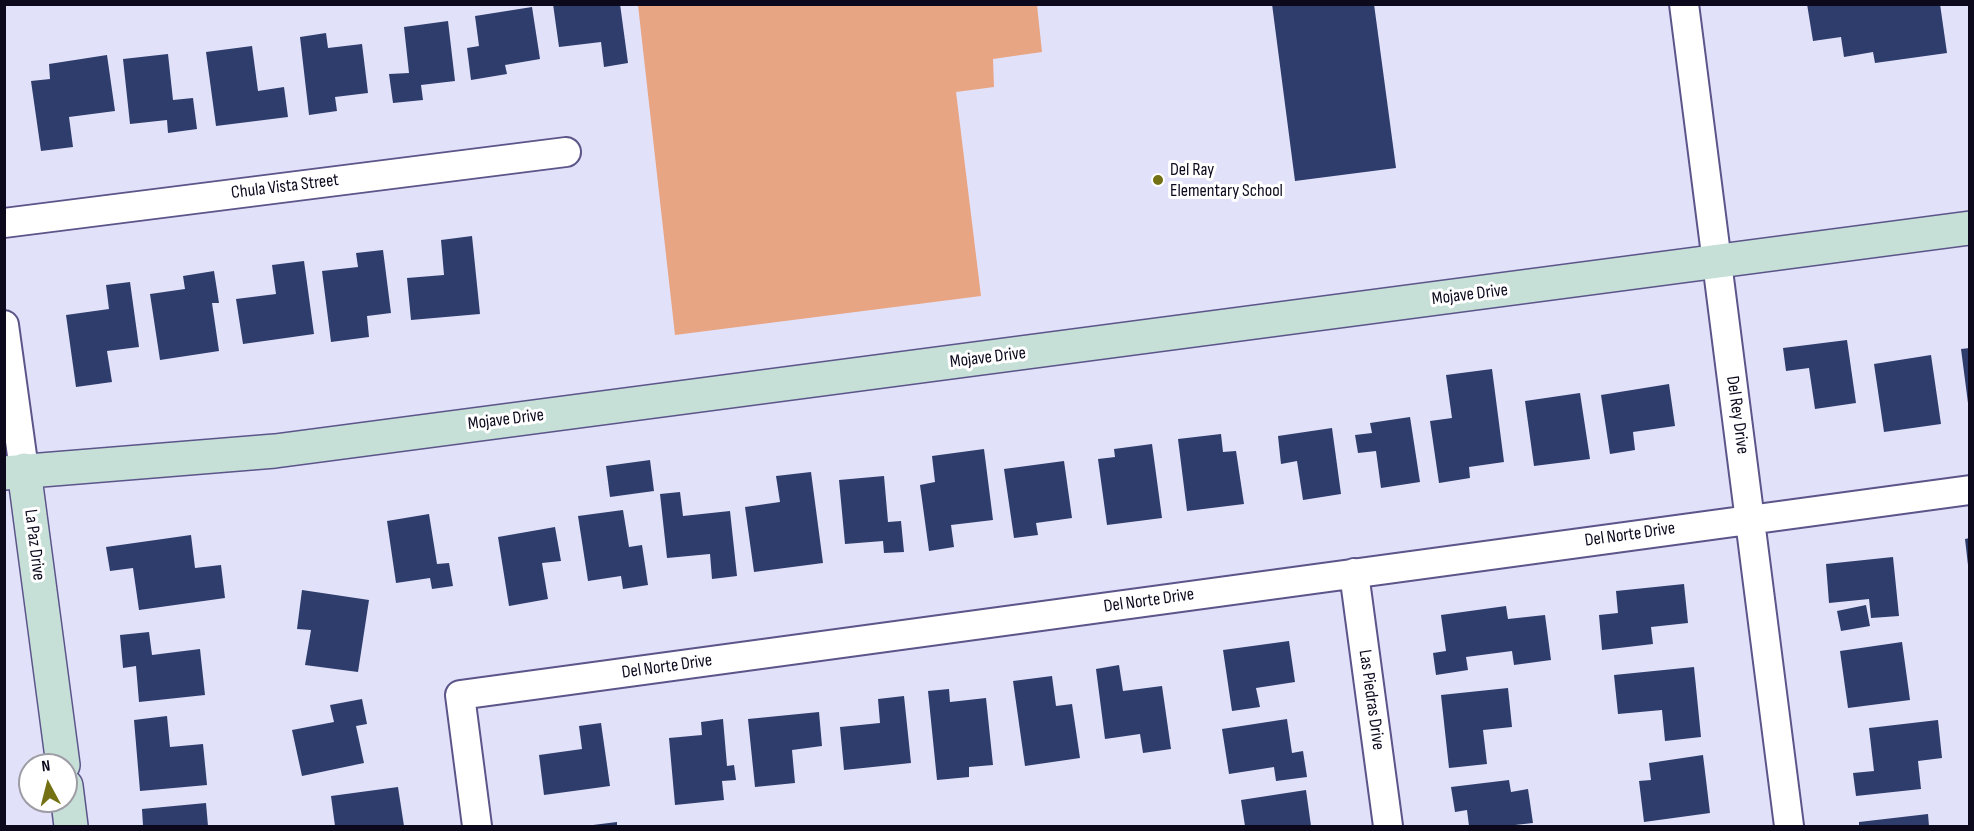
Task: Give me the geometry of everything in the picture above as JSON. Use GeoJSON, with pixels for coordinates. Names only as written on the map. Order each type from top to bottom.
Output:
{"type":"FeatureCollection","features":[{"type":"Feature","properties":{"kind":"main road","name":"Mojave Drive"},"geometry":{"type":"LineString","coordinates":[[14,472],[275,451],[1970,228]]}},
{"type":"Feature","properties":{"kind":"main road","name":"La Paz Drive"},"geometry":{"type":"LineString","coordinates":[[14,472],[61,753]]}},
{"type":"Feature","properties":{"kind":"street","name":"Del Rey Drive"},"geometry":{"type":"LineString","coordinates":[[1684,4],[1789,826]]}},
{"type":"Feature","properties":{"kind":"street","name":"Chula Vista Street"},"geometry":{"type":"LineString","coordinates":[[4,223],[566,152]]}},
{"type":"Feature","properties":{"kind":"street","name":"La Paz Drive"},"geometry":{"type":"LineString","coordinates":[[4,325],[14,472]]}},
{"type":"Feature","properties":{"kind":"street","name":"Del Norte Drive"},"geometry":{"type":"LineString","coordinates":[[477,826],[460,695],[1970,490]]}},
{"type":"Feature","properties":{"kind":"street","name":"Las Piedras Drive"},"geometry":{"type":"LineString","coordinates":[[1354,573],[1389,826]]}},
{"type":"Feature","properties":{"kind":"shaded area"},"geometry":{"type":"Polygon","coordinates":[[[638,5],[1037,5],[1042,52],[993,59],[994,87],[956,92],[981,296],[675,335],[638,5]]]}},
{"type":"Feature","properties":{"kind":"building"},"geometry":{"type":"Polygon","coordinates":[[[553,4],[620,4],[628,63],[604,67],[601,42],[559,47],[553,4]]]}},
{"type":"Feature","properties":{"kind":"building"},"geometry":{"type":"Polygon","coordinates":[[[1272,4],[1374,4],[1396,168],[1295,181],[1272,4]]]}},
{"type":"Feature","properties":{"kind":"building"},"geometry":{"type":"Polygon","coordinates":[[[1807,4],[1940,4],[1947,53],[1875,63],[1873,52],[1844,57],[1841,37],[1813,41],[1807,4]]]}},
{"type":"Feature","properties":{"kind":"building"},"geometry":{"type":"Polygon","coordinates":[[[532,7],[540,59],[505,65],[507,74],[471,80],[467,48],[479,46],[475,16],[532,7]]]}},
{"type":"Feature","properties":{"kind":"building"},"geometry":{"type":"Polygon","coordinates":[[[448,21],[455,81],[421,85],[423,100],[393,103],[389,74],[409,73],[404,27],[448,21]]]}},
{"type":"Feature","properties":{"kind":"building"},"geometry":{"type":"Polygon","coordinates":[[[326,33],[328,48],[362,44],[368,93],[335,97],[337,111],[309,115],[300,37],[326,33]]]}},
{"type":"Feature","properties":{"kind":"building"},"geometry":{"type":"Polygon","coordinates":[[[252,46],[258,91],[284,87],[288,117],[216,126],[206,52],[252,46]]]}},
{"type":"Feature","properties":{"kind":"building"},"geometry":{"type":"Polygon","coordinates":[[[168,54],[173,100],[193,98],[197,129],[168,133],[167,120],[130,124],[123,59],[168,54]]]}},
{"type":"Feature","properties":{"kind":"building"},"geometry":{"type":"Polygon","coordinates":[[[107,55],[115,111],[69,117],[73,147],[41,151],[31,81],[50,79],[49,64],[107,55]]]}},
{"type":"Feature","properties":{"kind":"building"},"geometry":{"type":"Polygon","coordinates":[[[472,236],[480,314],[411,320],[407,278],[444,275],[441,240],[472,236]]]}},
{"type":"Feature","properties":{"kind":"building"},"geometry":{"type":"Polygon","coordinates":[[[383,250],[391,313],[367,316],[369,337],[331,342],[322,271],[358,267],[356,253],[383,250]]]}},
{"type":"Feature","properties":{"kind":"building"},"geometry":{"type":"Polygon","coordinates":[[[304,261],[314,334],[243,344],[236,299],[276,294],[272,265],[304,261]]]}},
{"type":"Feature","properties":{"kind":"building"},"geometry":{"type":"Polygon","coordinates":[[[214,271],[219,303],[212,303],[219,351],[160,360],[150,294],[185,289],[183,276],[214,271]]]}},
{"type":"Feature","properties":{"kind":"building"},"geometry":{"type":"Polygon","coordinates":[[[130,282],[139,347],[107,351],[112,382],[76,387],[66,315],[109,309],[106,285],[130,282]]]}},
{"type":"Feature","properties":{"kind":"building"},"geometry":{"type":"Polygon","coordinates":[[[1847,340],[1856,403],[1815,409],[1809,368],[1786,371],[1783,348],[1847,340]]]}},
{"type":"Feature","properties":{"kind":"building"},"geometry":{"type":"Polygon","coordinates":[[[1970,348],[1970,402],[1968,403],[1961,349],[1970,348]]]}},
{"type":"Feature","properties":{"kind":"building"},"geometry":{"type":"Polygon","coordinates":[[[1931,355],[1941,424],[1884,432],[1874,364],[1931,355]]]}},
{"type":"Feature","properties":{"kind":"building"},"geometry":{"type":"Polygon","coordinates":[[[1492,369],[1504,462],[1469,467],[1470,478],[1439,483],[1430,421],[1452,418],[1446,375],[1492,369]]]}},
{"type":"Feature","properties":{"kind":"building"},"geometry":{"type":"Polygon","coordinates":[[[1669,384],[1675,426],[1633,432],[1635,450],[1610,454],[1601,395],[1669,384]]]}},
{"type":"Feature","properties":{"kind":"building"},"geometry":{"type":"Polygon","coordinates":[[[1580,393],[1590,459],[1534,466],[1525,401],[1580,393]]]}},
{"type":"Feature","properties":{"kind":"building"},"geometry":{"type":"Polygon","coordinates":[[[1410,417],[1420,482],[1381,488],[1376,451],[1358,453],[1355,435],[1372,433],[1370,423],[1410,417]]]}},
{"type":"Feature","properties":{"kind":"building"},"geometry":{"type":"Polygon","coordinates":[[[1332,428],[1341,494],[1303,500],[1297,461],[1281,464],[1278,436],[1332,428]]]}},
{"type":"Feature","properties":{"kind":"building"},"geometry":{"type":"Polygon","coordinates":[[[1221,434],[1223,452],[1236,451],[1244,504],[1187,511],[1178,439],[1221,434]]]}},
{"type":"Feature","properties":{"kind":"building"},"geometry":{"type":"Polygon","coordinates":[[[1152,444],[1162,518],[1107,525],[1098,459],[1115,457],[1114,449],[1152,444]]]}},
{"type":"Feature","properties":{"kind":"building"},"geometry":{"type":"Polygon","coordinates":[[[984,449],[993,520],[951,525],[954,547],[929,551],[920,485],[935,482],[932,456],[984,449]]]}},
{"type":"Feature","properties":{"kind":"building"},"geometry":{"type":"Polygon","coordinates":[[[650,460],[654,491],[610,497],[606,466],[650,460]]]}},
{"type":"Feature","properties":{"kind":"building"},"geometry":{"type":"Polygon","coordinates":[[[1064,461],[1072,518],[1036,523],[1038,535],[1014,538],[1004,469],[1064,461]]]}},
{"type":"Feature","properties":{"kind":"building"},"geometry":{"type":"Polygon","coordinates":[[[811,472],[823,563],[754,572],[745,507],[780,502],[776,476],[811,472]]]}},
{"type":"Feature","properties":{"kind":"building"},"geometry":{"type":"Polygon","coordinates":[[[884,476],[888,522],[901,521],[904,552],[884,553],[883,541],[845,544],[839,480],[884,476]]]}},
{"type":"Feature","properties":{"kind":"building"},"geometry":{"type":"Polygon","coordinates":[[[680,492],[683,516],[730,511],[737,576],[712,579],[710,554],[667,558],[660,494],[680,492]]]}},
{"type":"Feature","properties":{"kind":"building"},"geometry":{"type":"Polygon","coordinates":[[[623,510],[629,547],[642,545],[648,585],[623,589],[621,576],[588,581],[578,516],[623,510]]]}},
{"type":"Feature","properties":{"kind":"building"},"geometry":{"type":"Polygon","coordinates":[[[429,514],[437,564],[449,563],[453,586],[432,589],[430,578],[396,583],[387,521],[429,514]]]}},
{"type":"Feature","properties":{"kind":"building"},"geometry":{"type":"Polygon","coordinates":[[[555,527],[561,561],[542,563],[548,599],[509,606],[498,537],[555,527]]]}},
{"type":"Feature","properties":{"kind":"building"},"geometry":{"type":"Polygon","coordinates":[[[191,535],[195,568],[221,565],[225,598],[139,610],[133,568],[110,571],[106,547],[191,535]]]}},
{"type":"Feature","properties":{"kind":"building"},"geometry":{"type":"Polygon","coordinates":[[[1970,538],[1970,565],[1968,565],[1965,539],[1970,538]]]}},
{"type":"Feature","properties":{"kind":"building"},"geometry":{"type":"Polygon","coordinates":[[[1893,557],[1899,616],[1871,618],[1869,599],[1829,603],[1826,564],[1893,557]]]}},
{"type":"Feature","properties":{"kind":"building"},"geometry":{"type":"Polygon","coordinates":[[[1684,584],[1688,623],[1651,627],[1653,644],[1602,650],[1599,615],[1618,613],[1616,591],[1684,584]]]}},
{"type":"Feature","properties":{"kind":"building"},"geometry":{"type":"Polygon","coordinates":[[[302,590],[369,600],[358,672],[305,665],[311,630],[297,629],[302,590]]]}},
{"type":"Feature","properties":{"kind":"building"},"geometry":{"type":"Polygon","coordinates":[[[1866,605],[1870,626],[1841,631],[1837,611],[1866,605]]]}},
{"type":"Feature","properties":{"kind":"building"},"geometry":{"type":"Polygon","coordinates":[[[1506,606],[1508,619],[1545,615],[1551,660],[1514,665],[1512,651],[1466,657],[1468,670],[1436,675],[1433,653],[1446,651],[1441,615],[1506,606]]]}},
{"type":"Feature","properties":{"kind":"building"},"geometry":{"type":"Polygon","coordinates":[[[149,632],[152,655],[200,649],[205,695],[139,702],[136,666],[123,668],[120,635],[149,632]]]}},
{"type":"Feature","properties":{"kind":"building"},"geometry":{"type":"Polygon","coordinates":[[[1289,641],[1295,682],[1256,688],[1260,707],[1232,711],[1223,650],[1289,641]]]}},
{"type":"Feature","properties":{"kind":"building"},"geometry":{"type":"Polygon","coordinates":[[[1902,642],[1910,700],[1848,708],[1840,651],[1902,642]]]}},
{"type":"Feature","properties":{"kind":"building"},"geometry":{"type":"Polygon","coordinates":[[[1119,665],[1123,691],[1162,686],[1171,749],[1143,753],[1140,734],[1105,739],[1096,669],[1119,665]]]}},
{"type":"Feature","properties":{"kind":"building"},"geometry":{"type":"Polygon","coordinates":[[[1694,667],[1701,737],[1665,741],[1662,710],[1618,714],[1614,675],[1694,667]]]}},
{"type":"Feature","properties":{"kind":"building"},"geometry":{"type":"Polygon","coordinates":[[[1052,676],[1056,706],[1072,704],[1080,758],[1025,766],[1013,681],[1052,676]]]}},
{"type":"Feature","properties":{"kind":"building"},"geometry":{"type":"Polygon","coordinates":[[[1508,688],[1512,727],[1483,730],[1487,764],[1449,768],[1441,695],[1508,688]]]}},
{"type":"Feature","properties":{"kind":"building"},"geometry":{"type":"Polygon","coordinates":[[[949,689],[950,702],[986,698],[993,765],[969,767],[969,777],[937,780],[928,691],[949,689]]]}},
{"type":"Feature","properties":{"kind":"building"},"geometry":{"type":"Polygon","coordinates":[[[904,696],[911,763],[844,770],[840,727],[880,723],[878,699],[904,696]]]}},
{"type":"Feature","properties":{"kind":"building"},"geometry":{"type":"Polygon","coordinates":[[[362,699],[367,724],[356,726],[364,763],[302,776],[292,730],[334,722],[330,705],[362,699]]]}},
{"type":"Feature","properties":{"kind":"building"},"geometry":{"type":"Polygon","coordinates":[[[819,712],[822,746],[792,750],[795,783],[755,787],[748,719],[819,712]]]}},
{"type":"Feature","properties":{"kind":"building"},"geometry":{"type":"Polygon","coordinates":[[[167,716],[170,747],[203,744],[207,785],[140,791],[134,720],[167,716]]]}},
{"type":"Feature","properties":{"kind":"building"},"geometry":{"type":"Polygon","coordinates":[[[723,719],[727,766],[734,765],[736,780],[722,781],[724,800],[675,805],[669,738],[702,735],[701,722],[723,719]]]}},
{"type":"Feature","properties":{"kind":"building"},"geometry":{"type":"Polygon","coordinates":[[[1287,719],[1292,753],[1303,751],[1307,777],[1276,781],[1274,767],[1229,774],[1222,729],[1287,719]]]}},
{"type":"Feature","properties":{"kind":"building"},"geometry":{"type":"Polygon","coordinates":[[[1938,720],[1942,758],[1918,761],[1921,789],[1856,796],[1853,773],[1874,771],[1869,728],[1938,720]]]}},
{"type":"Feature","properties":{"kind":"building"},"geometry":{"type":"Polygon","coordinates":[[[601,723],[610,786],[544,795],[539,755],[582,749],[579,726],[601,723]]]}},
{"type":"Feature","properties":{"kind":"building"},"geometry":{"type":"Polygon","coordinates":[[[1703,755],[1710,813],[1644,822],[1639,781],[1651,780],[1649,763],[1703,755]]]}},
{"type":"Feature","properties":{"kind":"building"},"geometry":{"type":"Polygon","coordinates":[[[1509,780],[1511,792],[1528,789],[1533,823],[1469,826],[1467,810],[1455,812],[1451,787],[1509,780]]]}},
{"type":"Feature","properties":{"kind":"building"},"geometry":{"type":"Polygon","coordinates":[[[398,787],[404,826],[335,826],[331,796],[398,787]]]}},
{"type":"Feature","properties":{"kind":"building"},"geometry":{"type":"Polygon","coordinates":[[[1306,790],[1311,826],[1245,826],[1241,800],[1306,790]]]}},
{"type":"Feature","properties":{"kind":"building"},"geometry":{"type":"Polygon","coordinates":[[[206,803],[208,826],[143,826],[142,809],[206,803]]]}},
{"type":"Feature","properties":{"kind":"building"},"geometry":{"type":"Polygon","coordinates":[[[1928,814],[1929,826],[1859,826],[1859,822],[1928,814]]]}},
{"type":"Feature","properties":{"kind":"building"},"geometry":{"type":"Polygon","coordinates":[[[617,822],[617,826],[593,826],[593,825],[617,822]]]}},
{"type":"Feature","properties":{"kind":"place","name":"Del Ray Elementary School"},"geometry":{"type":"Point","coordinates":[1158,180]}}]}
